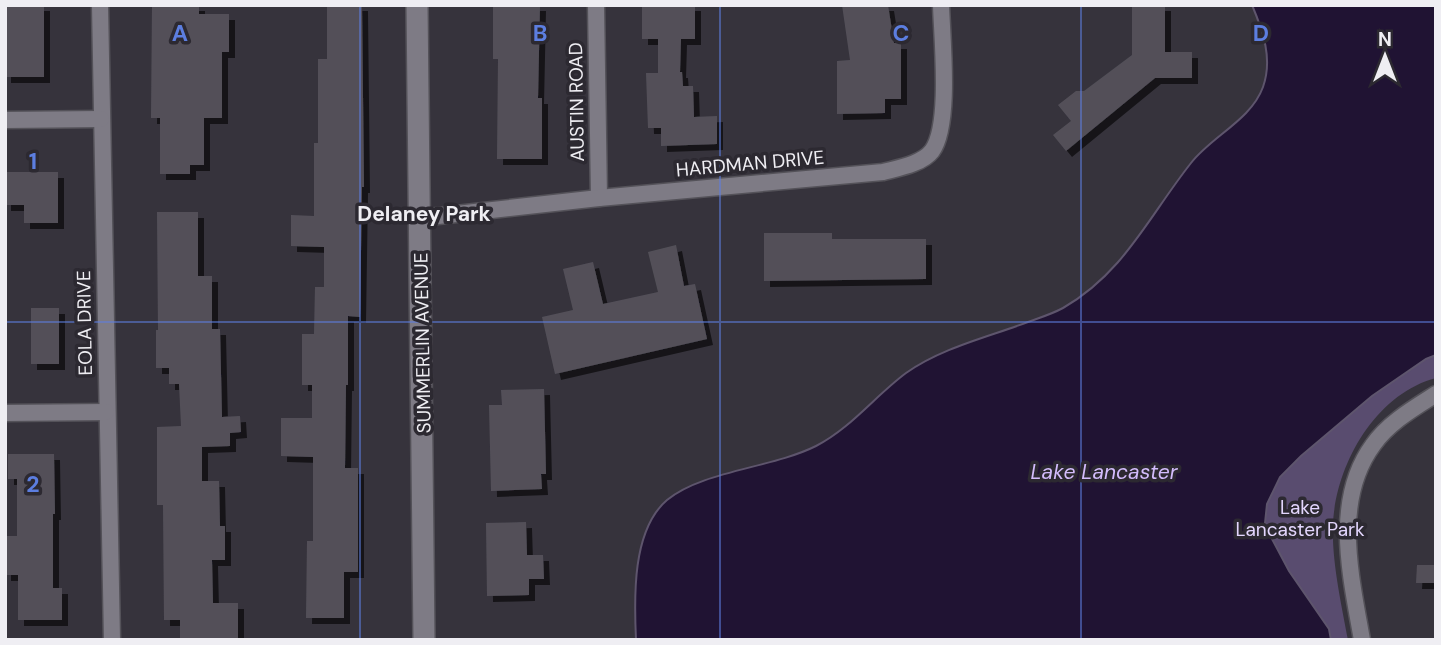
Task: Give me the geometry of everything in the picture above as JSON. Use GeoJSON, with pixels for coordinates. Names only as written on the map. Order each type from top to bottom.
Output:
{"type":"FeatureCollection","features":[{"type":"Feature","properties":{"kind":"street","name":"EOLA DRIVE"},"geometry":{"type":"LineString","coordinates":[[100,5],[112,640]]}},
{"type":"Feature","properties":{"kind":"street","name":"SUMMERLIN AVENUE"},"geometry":{"type":"LineString","coordinates":[[417,5],[424,640]]}},
{"type":"Feature","properties":{"kind":"street","name":"AUSTIN ROAD"},"geometry":{"type":"LineString","coordinates":[[596,5],[599,198]]}},
{"type":"Feature","properties":{"kind":"street","name":"HARDMAN DRIVE"},"geometry":{"type":"LineString","coordinates":[[420,218],[599,198],[883,172],[909,165],[930,153],[939,138],[943,114],[942,5]]}},
{"type":"Feature","properties":{"kind":"street"},"geometry":{"type":"LineString","coordinates":[[5,120],[101,120]]}},
{"type":"Feature","properties":{"kind":"street"},"geometry":{"type":"LineString","coordinates":[[1362,640],[1348,563],[1348,517],[1356,479],[1373,445],[1401,417],[1436,394]]}},
{"type":"Feature","properties":{"kind":"street"},"geometry":{"type":"LineString","coordinates":[[5,413],[106,412]]}},
{"type":"Feature","properties":{"kind":"green space","name":"Lake Lancaster Park"},"geometry":{"type":"Polygon","coordinates":[[[1436,355],[1436,378],[1397,397],[1381,412],[1354,449],[1345,470],[1334,512],[1333,543],[1348,640],[1331,640],[1329,629],[1289,571],[1271,537],[1265,523],[1267,504],[1280,477],[1301,456],[1372,396],[1436,355]]]}},
{"type":"Feature","properties":{"kind":"water","name":"Lake Lancaster"},"geometry":{"type":"Polygon","coordinates":[[[1252,5],[1436,5],[1436,355],[1372,396],[1301,456],[1280,477],[1267,504],[1265,523],[1271,537],[1289,571],[1329,629],[1331,640],[636,640],[636,585],[641,546],[647,528],[667,500],[699,482],[779,460],[816,446],[852,421],[895,382],[920,364],[949,350],[1059,310],[1103,278],[1134,242],[1191,163],[1250,109],[1257,99],[1266,77],[1267,56],[1252,5]]]}},
{"type":"Feature","properties":{"kind":"building"},"geometry":{"type":"Polygon","coordinates":[[[5,5],[44,5],[44,77],[5,77],[5,5]]]}},
{"type":"Feature","properties":{"kind":"building"},"geometry":{"type":"Polygon","coordinates":[[[152,5],[199,5],[199,14],[229,14],[229,52],[222,52],[222,118],[204,118],[204,165],[190,165],[190,174],[160,174],[160,118],[151,118],[152,5]]]}},
{"type":"Feature","properties":{"kind":"building"},"geometry":{"type":"Polygon","coordinates":[[[327,5],[362,5],[364,187],[360,317],[348,316],[345,468],[358,468],[358,572],[344,572],[344,618],[306,618],[307,541],[313,541],[313,457],[281,456],[281,418],[312,418],[312,385],[302,385],[302,334],[314,334],[315,287],[324,287],[324,247],[291,246],[291,215],[314,216],[314,143],[318,143],[318,59],[327,59],[327,5]]]}},
{"type":"Feature","properties":{"kind":"building"},"geometry":{"type":"Polygon","coordinates":[[[493,5],[540,5],[538,98],[542,98],[542,159],[497,159],[498,59],[493,59],[493,5]]]}},
{"type":"Feature","properties":{"kind":"building"},"geometry":{"type":"Polygon","coordinates":[[[642,5],[695,5],[695,39],[681,39],[680,72],[683,86],[693,86],[694,117],[717,116],[717,144],[661,146],[661,128],[648,128],[646,73],[658,73],[658,39],[642,39],[642,5]]]}},
{"type":"Feature","properties":{"kind":"building"},"geometry":{"type":"Polygon","coordinates":[[[842,5],[888,5],[894,43],[901,43],[901,99],[885,99],[885,113],[837,114],[837,61],[850,60],[842,5]]]}},
{"type":"Feature","properties":{"kind":"building"},"geometry":{"type":"Polygon","coordinates":[[[1132,5],[1165,5],[1165,52],[1192,52],[1192,78],[1155,78],[1066,151],[1053,135],[1071,121],[1058,105],[1076,91],[1084,91],[1132,55],[1132,5]]]}},
{"type":"Feature","properties":{"kind":"building"},"geometry":{"type":"Polygon","coordinates":[[[5,172],[58,172],[58,223],[24,223],[24,205],[5,205],[5,172]]]}},
{"type":"Feature","properties":{"kind":"building"},"geometry":{"type":"Polygon","coordinates":[[[157,212],[198,212],[198,276],[212,276],[212,329],[220,329],[222,417],[240,416],[241,432],[230,433],[230,446],[202,447],[202,481],[219,481],[220,526],[225,526],[225,560],[212,560],[213,603],[238,603],[238,640],[180,640],[180,620],[164,620],[163,505],[157,505],[157,427],[181,426],[179,384],[169,384],[169,368],[156,368],[157,212]]]}},
{"type":"Feature","properties":{"kind":"building"},"geometry":{"type":"Polygon","coordinates":[[[764,233],[832,233],[832,239],[926,239],[926,279],[764,281],[764,233]]]}},
{"type":"Feature","properties":{"kind":"building"},"geometry":{"type":"Polygon","coordinates":[[[676,245],[684,286],[695,284],[707,339],[555,374],[542,317],[573,310],[563,269],[593,262],[603,304],[658,292],[648,252],[676,245]]]}},
{"type":"Feature","properties":{"kind":"building"},"geometry":{"type":"Polygon","coordinates":[[[31,308],[59,308],[59,364],[31,364],[31,308]]]}},
{"type":"Feature","properties":{"kind":"building"},"geometry":{"type":"Polygon","coordinates":[[[544,389],[546,474],[541,474],[542,489],[491,491],[489,405],[502,405],[501,390],[544,389]]]}},
{"type":"Feature","properties":{"kind":"building"},"geometry":{"type":"Polygon","coordinates":[[[8,454],[54,454],[53,588],[62,588],[62,620],[18,620],[18,575],[5,575],[5,536],[17,536],[17,479],[8,479],[8,454]]]}},
{"type":"Feature","properties":{"kind":"building"},"geometry":{"type":"Polygon","coordinates":[[[526,522],[527,555],[543,555],[544,579],[529,579],[529,595],[487,596],[486,523],[526,522]]]}},
{"type":"Feature","properties":{"kind":"building"},"geometry":{"type":"Polygon","coordinates":[[[1417,565],[1436,565],[1436,583],[1416,583],[1417,565]]]}},
{"type":"Feature","properties":{"kind":"district","name":"Delaney Park"},"geometry":{"type":"Point","coordinates":[424,214]}}]}
